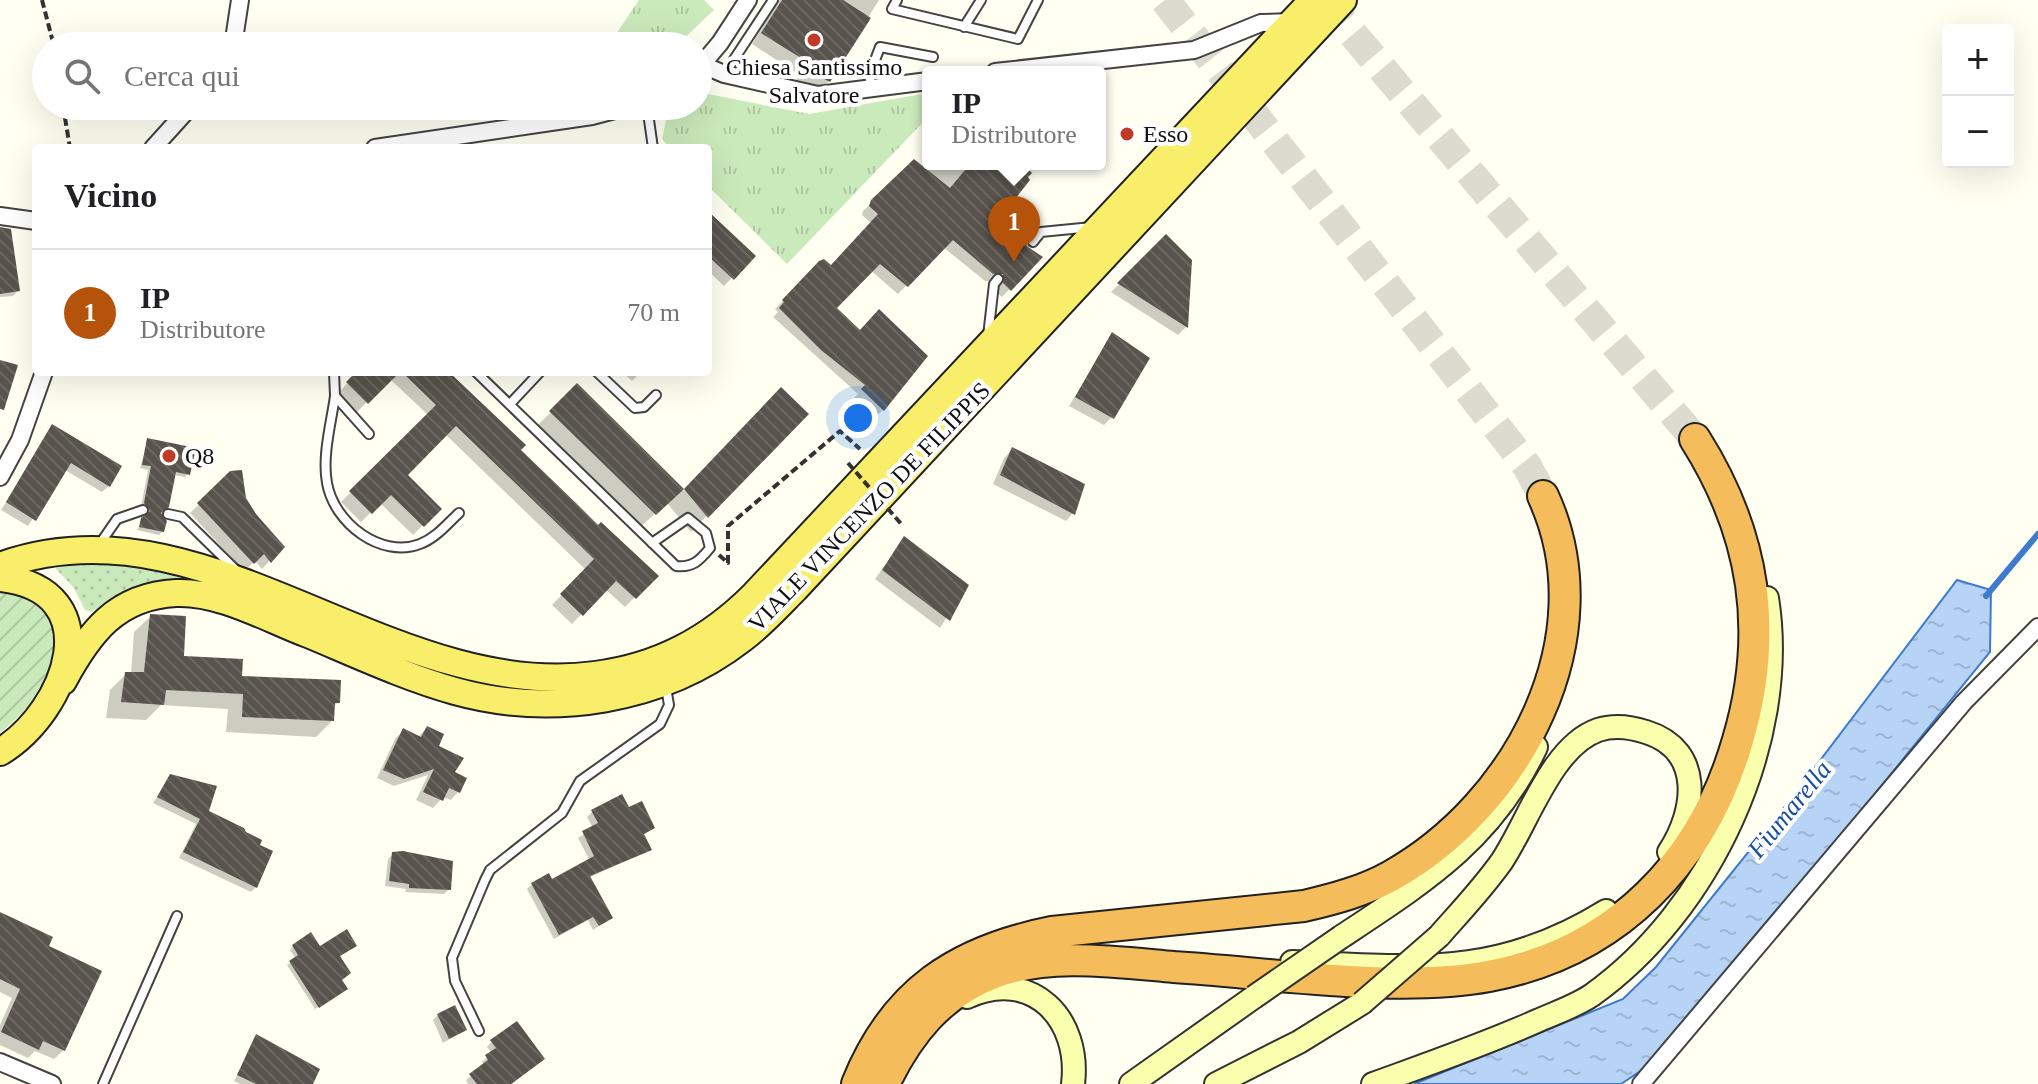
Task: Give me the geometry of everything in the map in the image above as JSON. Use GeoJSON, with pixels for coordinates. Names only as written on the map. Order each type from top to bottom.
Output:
{"type":"FeatureCollection","features":[{"type":"Feature","properties":{"kind":"highway"},"geometry":{"type":"LineString","coordinates":[[872,1082],[931,1012],[978,980],[1010,968],[1081,962],[1365,980],[1457,980],[1499,974],[1538,961],[1616,922],[1658,888],[1690,847],[1725,780],[1747,710],[1757,645],[1757,613],[1730,502],[1695,439]]}},
{"type":"Feature","properties":{"kind":"highway"},"geometry":{"type":"LineString","coordinates":[[872,1082],[893,1020],[910,1000],[945,970],[968,957],[1015,940],[1052,932],[1304,906],[1388,877],[1443,841],[1507,772],[1537,717],[1550,678],[1565,601],[1565,575],[1548,507]]}},
{"type":"Feature","properties":{"kind":"main road","name":"VIALE VINCENZO DE FILIPPIS"},"geometry":{"type":"LineString","coordinates":[[0,566],[57,553],[96,550],[187,564],[254,587],[430,657],[476,671],[559,679],[637,668],[685,649],[737,612],[1313,0]]}},
{"type":"Feature","properties":{"kind":"main road","name":"VIALE VINCENZO DE FILIPPIS"},"geometry":{"type":"LineString","coordinates":[[0,752],[35,721],[63,681],[83,643],[108,617],[140,601],[177,593],[218,599],[426,681],[484,698],[569,703],[618,697],[665,682],[712,659],[769,615],[1343,0]]}},
{"type":"Feature","properties":{"kind":"main road"},"geometry":{"type":"LineString","coordinates":[[1373,1084],[1480,1046],[1590,996],[1655,936],[1709,867],[1736,811],[1759,745],[1770,644],[1760,565],[1730,502]]}},
{"type":"Feature","properties":{"kind":"main road"},"geometry":{"type":"LineString","coordinates":[[1131,1084],[1417,886],[1471,844],[1491,821],[1529,761],[1558,694],[1571,633],[1569,573],[1548,507]]}},
{"type":"Feature","properties":{"kind":"main road","name":"VIALE VINCENZO DE FILIPPIS"},"geometry":{"type":"LineString","coordinates":[[0,578],[35,586],[60,611],[68,646],[63,681]]}},
{"type":"Feature","properties":{"kind":"main road"},"geometry":{"type":"LineString","coordinates":[[872,1082],[895,1031],[938,988],[982,963],[1018,951],[1062,946],[1279,961],[1432,966],[1481,963],[1532,948],[1605,912],[1642,883],[1669,853],[1686,820],[1691,801],[1687,767],[1675,749],[1653,734],[1624,727],[1599,729],[1573,745],[1558,764],[1504,857],[1439,936],[1362,1003],[1299,1042],[1216,1084]]}},
{"type":"Feature","properties":{"kind":"main road"},"geometry":{"type":"LineString","coordinates":[[872,1082],[947,1010],[977,993],[1004,988],[1028,992],[1059,1017],[1072,1045],[1073,1084]]}},
{"type":"Feature","properties":{"kind":"street"},"geometry":{"type":"LineString","coordinates":[[235,32],[240,0]]}},
{"type":"Feature","properties":{"kind":"street"},"geometry":{"type":"LineString","coordinates":[[712,51],[748,0]]}},
{"type":"Feature","properties":{"kind":"street"},"geometry":{"type":"LineString","coordinates":[[1049,66],[1194,50],[1261,23],[1292,22]]}},
{"type":"Feature","properties":{"kind":"street"},"geometry":{"type":"LineString","coordinates":[[712,70],[803,93],[922,82]]}},
{"type":"Feature","properties":{"kind":"street"},"geometry":{"type":"LineString","coordinates":[[157,144],[178,120]]}},
{"type":"Feature","properties":{"kind":"street"},"geometry":{"type":"LineString","coordinates":[[398,144],[563,120]]}},
{"type":"Feature","properties":{"kind":"street"},"geometry":{"type":"LineString","coordinates":[[0,216],[32,220]]}},
{"type":"Feature","properties":{"kind":"street"},"geometry":{"type":"LineString","coordinates":[[0,477],[20,440],[43,376]]}},
{"type":"Feature","properties":{"kind":"street"},"geometry":{"type":"LineString","coordinates":[[1641,1084],[1964,702],[2038,627]]}},
{"type":"Feature","properties":{"kind":"street"},"geometry":{"type":"LineString","coordinates":[[0,1062],[52,1084]]}},
{"type":"Feature","properties":{"kind":"lane"},"geometry":{"type":"LineString","coordinates":[[724,74],[773,0]]}},
{"type":"Feature","properties":{"kind":"lane"},"geometry":{"type":"LineString","coordinates":[[897,0],[892,9],[1018,39],[1038,0]]}},
{"type":"Feature","properties":{"kind":"lane"},"geometry":{"type":"LineString","coordinates":[[964,27],[981,0]]}},
{"type":"Feature","properties":{"kind":"lane"},"geometry":{"type":"LineString","coordinates":[[872,88],[869,76],[880,47],[933,57]]}},
{"type":"Feature","properties":{"kind":"lane"},"geometry":{"type":"LineString","coordinates":[[649,120],[652,144]]}},
{"type":"Feature","properties":{"kind":"lane"},"geometry":{"type":"LineString","coordinates":[[428,144],[439,137]]}},
{"type":"Feature","properties":{"kind":"lane"},"geometry":{"type":"LineString","coordinates":[[1033,242],[1041,232],[1100,226]]}},
{"type":"Feature","properties":{"kind":"lane"},"geometry":{"type":"LineString","coordinates":[[987,347],[994,284],[998,279]]}},
{"type":"Feature","properties":{"kind":"lane"},"geometry":{"type":"LineString","coordinates":[[334,376],[335,396],[325,468],[327,485],[342,515],[355,528],[388,548],[405,548],[434,537],[459,513]]}},
{"type":"Feature","properties":{"kind":"lane"},"geometry":{"type":"LineString","coordinates":[[481,376],[652,543],[676,566],[687,567],[699,561],[710,548],[706,533],[688,518],[652,543]]}},
{"type":"Feature","properties":{"kind":"lane"},"geometry":{"type":"LineString","coordinates":[[510,404],[536,376]]}},
{"type":"Feature","properties":{"kind":"lane"},"geometry":{"type":"LineString","coordinates":[[601,376],[635,408],[644,407],[656,395]]}},
{"type":"Feature","properties":{"kind":"lane"},"geometry":{"type":"LineString","coordinates":[[335,396],[369,434]]}},
{"type":"Feature","properties":{"kind":"lane"},"geometry":{"type":"LineString","coordinates":[[96,550],[117,519],[143,510]]}},
{"type":"Feature","properties":{"kind":"lane"},"geometry":{"type":"LineString","coordinates":[[168,514],[186,520],[254,587]]}},
{"type":"Feature","properties":{"kind":"lane"},"geometry":{"type":"LineString","coordinates":[[479,1031],[455,981],[452,958],[490,870],[562,813],[580,781],[660,724],[669,705],[665,682]]}},
{"type":"Feature","properties":{"kind":"lane"},"geometry":{"type":"LineString","coordinates":[[103,1084],[177,916]]}},
{"type":"Feature","properties":{"kind":"path"},"geometry":{"type":"LineString","coordinates":[[42,0],[50,32]]}},
{"type":"Feature","properties":{"kind":"path"},"geometry":{"type":"LineString","coordinates":[[65,120],[69,144]]}},
{"type":"Feature","properties":{"kind":"path"},"geometry":{"type":"LineString","coordinates":[[714,551],[728,563],[728,526],[840,431],[860,448],[848,463],[903,526]]}},
{"type":"Feature","properties":{"kind":"green space"},"geometry":{"type":"Polygon","coordinates":[[[639,0],[704,0],[714,10],[691,32],[617,32],[639,0]]]}},
{"type":"Feature","properties":{"kind":"green space"},"geometry":{"type":"Polygon","coordinates":[[[922,94],[922,123],[787,264],[712,190],[712,144],[666,144],[662,139],[666,120],[712,120],[712,95],[809,114],[922,94]]]}},
{"type":"Feature","properties":{"kind":"green space"},"geometry":{"type":"Polygon","coordinates":[[[56,564],[140,565],[194,578],[193,581],[165,580],[140,586],[92,612],[85,610],[74,588],[56,569],[56,564]]]}},
{"type":"Feature","properties":{"kind":"green space"},"geometry":{"type":"Polygon","coordinates":[[[0,590],[42,602],[56,627],[58,645],[56,660],[42,688],[22,713],[0,733],[0,590]]]}},
{"type":"Feature","properties":{"kind":"water"},"geometry":{"type":"Polygon","coordinates":[[[1957,580],[1991,590],[1990,652],[1744,955],[1642,1070],[1621,1084],[1414,1084],[1623,999],[1656,967],[1787,804],[1957,580]]]}},
{"type":"Feature","properties":{"kind":"building","name":"Chiesa Santissimo Salvatore"},"geometry":{"type":"Polygon","coordinates":[[[782,0],[843,0],[871,18],[830,82],[805,69],[809,63],[761,33],[782,0]]]}},
{"type":"Feature","properties":{"kind":"building"},"geometry":{"type":"Polygon","coordinates":[[[914,159],[922,165],[922,170],[928,170],[950,188],[965,170],[1029,170],[1032,173],[1028,177],[1030,180],[1001,217],[1028,247],[1043,257],[1011,291],[1003,283],[1003,274],[993,274],[953,240],[908,287],[880,264],[837,308],[860,330],[879,309],[928,356],[884,411],[861,389],[865,385],[821,350],[779,308],[784,302],[782,300],[819,261],[824,259],[831,265],[878,214],[869,206],[871,200],[914,159]]]}},
{"type":"Feature","properties":{"kind":"building"},"geometry":{"type":"Polygon","coordinates":[[[712,215],[756,256],[734,280],[712,260],[712,215]]]}},
{"type":"Feature","properties":{"kind":"building"},"geometry":{"type":"Polygon","coordinates":[[[0,227],[11,229],[20,291],[0,294],[0,227]]]}},
{"type":"Feature","properties":{"kind":"building"},"geometry":{"type":"Polygon","coordinates":[[[1166,234],[1192,260],[1188,328],[1117,283],[1166,234]]]}},
{"type":"Feature","properties":{"kind":"building"},"geometry":{"type":"Polygon","coordinates":[[[1112,332],[1150,358],[1114,419],[1075,397],[1112,332]]]}},
{"type":"Feature","properties":{"kind":"building"},"geometry":{"type":"Polygon","coordinates":[[[0,360],[18,365],[4,410],[0,409],[0,360]]]}},
{"type":"Feature","properties":{"kind":"building"},"geometry":{"type":"Polygon","coordinates":[[[352,376],[396,376],[368,404],[346,382],[352,376]]]}},
{"type":"Feature","properties":{"kind":"building"},"geometry":{"type":"Polygon","coordinates":[[[406,376],[453,376],[526,445],[521,450],[598,525],[601,522],[659,576],[636,599],[616,581],[583,616],[560,594],[594,559],[456,426],[408,475],[442,509],[424,527],[391,495],[372,514],[349,491],[436,405],[406,376]]]}},
{"type":"Feature","properties":{"kind":"building"},"geometry":{"type":"Polygon","coordinates":[[[577,383],[684,489],[656,515],[549,411],[577,383]]]}},
{"type":"Feature","properties":{"kind":"building"},"geometry":{"type":"Polygon","coordinates":[[[781,387],[809,414],[708,518],[684,489],[781,387]]]}},
{"type":"Feature","properties":{"kind":"building"},"geometry":{"type":"Polygon","coordinates":[[[52,424],[122,466],[110,487],[71,463],[36,521],[6,502],[52,424]]]}},
{"type":"Feature","properties":{"kind":"building"},"geometry":{"type":"Polygon","coordinates":[[[147,438],[196,448],[190,475],[176,472],[169,507],[161,513],[167,521],[164,532],[139,527],[141,518],[150,511],[144,503],[151,466],[142,465],[147,438]]]}},
{"type":"Feature","properties":{"kind":"building"},"geometry":{"type":"Polygon","coordinates":[[[1012,447],[1085,484],[1075,515],[1000,475],[1012,447]]]}},
{"type":"Feature","properties":{"kind":"building"},"geometry":{"type":"Polygon","coordinates":[[[242,470],[246,498],[285,547],[271,563],[264,554],[254,564],[197,503],[230,471],[242,470]]]}},
{"type":"Feature","properties":{"kind":"building"},"geometry":{"type":"Polygon","coordinates":[[[904,536],[969,585],[950,621],[882,570],[904,536]]]}},
{"type":"Feature","properties":{"kind":"building"},"geometry":{"type":"Polygon","coordinates":[[[150,614],[186,616],[184,656],[243,659],[242,676],[341,680],[340,703],[335,703],[334,721],[242,717],[243,694],[166,690],[164,705],[121,702],[125,672],[144,672],[150,614]]]}},
{"type":"Feature","properties":{"kind":"building"},"geometry":{"type":"Polygon","coordinates":[[[427,726],[444,734],[439,746],[464,758],[455,772],[467,778],[460,793],[449,788],[443,801],[423,792],[434,769],[404,779],[383,770],[403,728],[421,737],[427,726]]]}},
{"type":"Feature","properties":{"kind":"building"},"geometry":{"type":"Polygon","coordinates":[[[170,774],[217,786],[209,811],[244,828],[262,840],[260,845],[273,851],[257,888],[183,852],[200,819],[157,797],[170,774]]]}},
{"type":"Feature","properties":{"kind":"building"},"geometry":{"type":"Polygon","coordinates":[[[622,794],[629,807],[642,801],[655,828],[644,834],[652,850],[590,876],[613,918],[599,926],[593,917],[559,935],[531,883],[549,873],[552,879],[594,856],[582,831],[598,823],[591,810],[622,794]]]}},
{"type":"Feature","properties":{"kind":"building"},"geometry":{"type":"Polygon","coordinates":[[[403,851],[453,861],[451,890],[409,888],[409,884],[389,881],[392,852],[403,851]]]}},
{"type":"Feature","properties":{"kind":"building"},"geometry":{"type":"Polygon","coordinates":[[[0,912],[53,937],[49,946],[102,971],[65,1051],[43,1041],[39,1050],[1,1032],[20,989],[0,979],[0,912]]]}},
{"type":"Feature","properties":{"kind":"building"},"geometry":{"type":"Polygon","coordinates":[[[347,929],[357,946],[340,956],[351,973],[342,980],[348,989],[319,1008],[289,961],[298,955],[292,945],[311,932],[320,946],[347,929]]]}},
{"type":"Feature","properties":{"kind":"building"},"geometry":{"type":"Polygon","coordinates":[[[455,1005],[467,1030],[449,1039],[437,1014],[455,1005]]]}},
{"type":"Feature","properties":{"kind":"building"},"geometry":{"type":"Polygon","coordinates":[[[517,1021],[545,1059],[511,1084],[477,1084],[469,1074],[488,1060],[485,1055],[496,1048],[490,1040],[517,1021]]]}},
{"type":"Feature","properties":{"kind":"building"},"geometry":{"type":"Polygon","coordinates":[[[256,1034],[320,1069],[313,1084],[256,1084],[237,1075],[256,1034]]]}},
{"type":"Feature","properties":{"kind":"waterway","name":"Fiumarella"},"geometry":{"type":"LineString","coordinates":[[1986,596],[2038,534]]}},
{"type":"Feature","properties":{"kind":"tunnel"},"geometry":{"type":"LineString","coordinates":[[1165,0],[1527,466],[1543,496]]}},
{"type":"Feature","properties":{"kind":"tunnel"},"geometry":{"type":"LineString","coordinates":[[1324,0],[1695,439]]}},
{"type":"Feature","properties":{"kind":"place","name":"Chiesa Santissimo Salvatore"},"geometry":{"type":"Point","coordinates":[814,40]}},
{"type":"Feature","properties":{"kind":"place","name":"Esso"},"geometry":{"type":"Point","coordinates":[1127,134]}},
{"type":"Feature","properties":{"kind":"place","name":"IP"},"geometry":{"type":"Point","coordinates":[1014,262]}},
{"type":"Feature","properties":{"kind":"place","name":"Q8"},"geometry":{"type":"Point","coordinates":[169,456]}}]}
